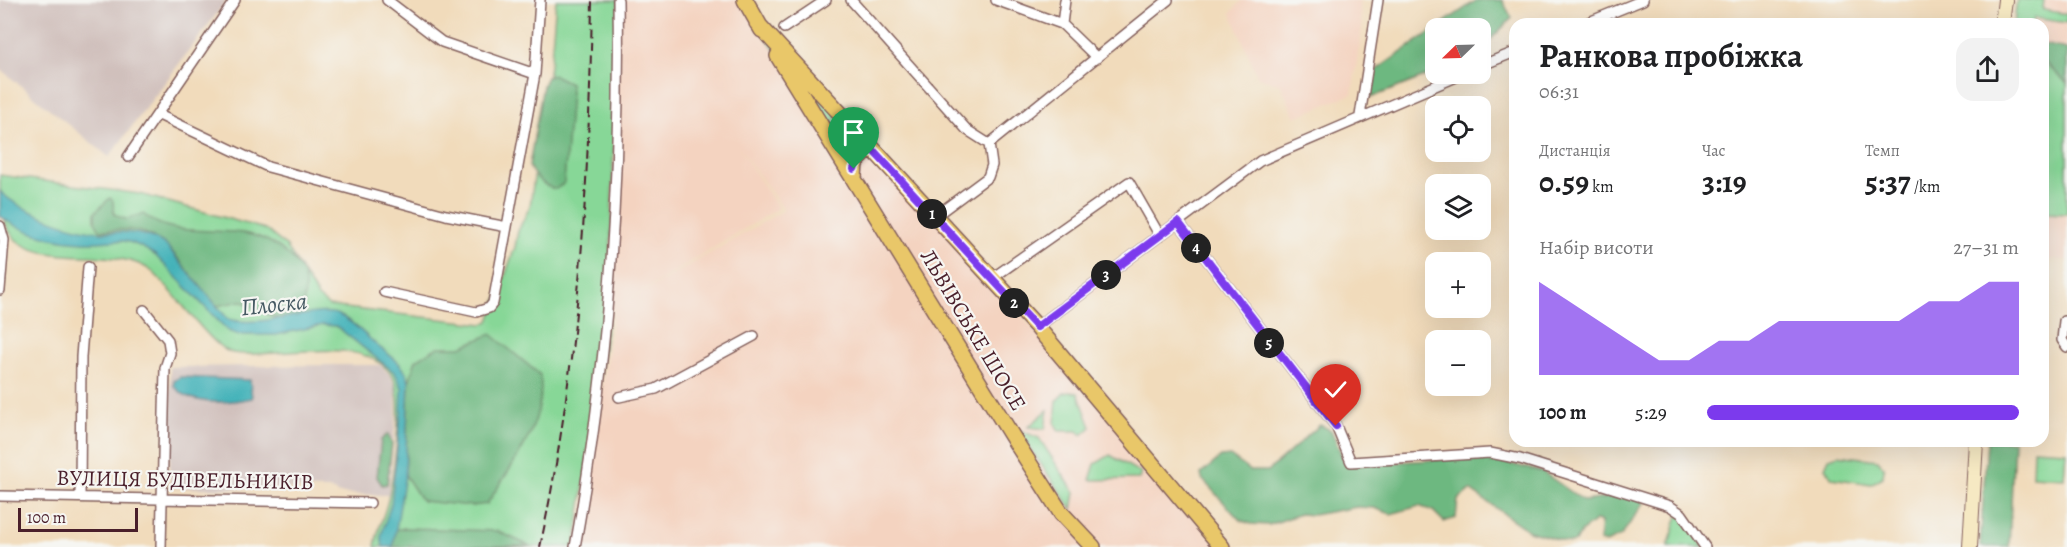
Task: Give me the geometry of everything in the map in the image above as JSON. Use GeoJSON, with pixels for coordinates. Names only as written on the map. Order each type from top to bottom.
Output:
{"type":"FeatureCollection","features":[{"type":"Feature","properties":{"kind":"main road"},"geometry":{"type":"LineString","coordinates":[[745,0],[757,22]]}},
{"type":"Feature","properties":{"kind":"main road","name":"ЛЬВІВСЬКЕ ШОСЕ"},"geometry":{"type":"LineString","coordinates":[[757,22],[1037,327],[1222,547]]}},
{"type":"Feature","properties":{"kind":"main road","name":"ЛЬВІВСЬКЕ ШОСЕ"},"geometry":{"type":"LineString","coordinates":[[757,22],[1061,513],[1093,547]]}},
{"type":"Feature","properties":{"kind":"main road"},"geometry":{"type":"LineString","coordinates":[[854,178],[855,163],[870,147]]}},
{"type":"Feature","properties":{"kind":"street"},"geometry":{"type":"LineString","coordinates":[[128,157],[159,115],[235,0]]}},
{"type":"Feature","properties":{"kind":"street"},"geometry":{"type":"LineString","coordinates":[[387,0],[442,42],[536,74]]}},
{"type":"Feature","properties":{"kind":"street"},"geometry":{"type":"LineString","coordinates":[[384,292],[476,312],[489,308],[493,303],[536,74],[540,0]]}},
{"type":"Feature","properties":{"kind":"street"},"geometry":{"type":"LineString","coordinates":[[575,547],[609,312],[619,81],[618,0]]}},
{"type":"Feature","properties":{"kind":"street"},"geometry":{"type":"LineString","coordinates":[[784,28],[826,0]]}},
{"type":"Feature","properties":{"kind":"street"},"geometry":{"type":"LineString","coordinates":[[851,0],[967,130],[989,144],[992,165],[988,177],[934,217]]}},
{"type":"Feature","properties":{"kind":"street"},"geometry":{"type":"LineString","coordinates":[[996,0],[1062,24],[1097,58]]}},
{"type":"Feature","properties":{"kind":"street"},"geometry":{"type":"LineString","coordinates":[[1062,24],[1065,0]]}},
{"type":"Feature","properties":{"kind":"street"},"geometry":{"type":"LineString","coordinates":[[989,144],[1168,0]]}},
{"type":"Feature","properties":{"kind":"street"},"geometry":{"type":"LineString","coordinates":[[1360,116],[1378,0]]}},
{"type":"Feature","properties":{"kind":"street"},"geometry":{"type":"LineString","coordinates":[[1599,18],[1643,0]]}},
{"type":"Feature","properties":{"kind":"street"},"geometry":{"type":"LineString","coordinates":[[2003,18],[2005,0]]}},
{"type":"Feature","properties":{"kind":"street"},"geometry":{"type":"LineString","coordinates":[[1491,62],[1509,54]]}},
{"type":"Feature","properties":{"kind":"street"},"geometry":{"type":"LineString","coordinates":[[1037,327],[1260,161],[1438,84]]}},
{"type":"Feature","properties":{"kind":"street"},"geometry":{"type":"LineString","coordinates":[[159,115],[268,167],[446,215],[507,226]]}},
{"type":"Feature","properties":{"kind":"street"},"geometry":{"type":"LineString","coordinates":[[991,279],[1129,182],[1160,236]]}},
{"type":"Feature","properties":{"kind":"street"},"geometry":{"type":"LineString","coordinates":[[1178,222],[1336,426],[1350,462],[1490,453],[1520,459],[1670,506],[1682,514],[1705,547]]}},
{"type":"Feature","properties":{"kind":"street"},"geometry":{"type":"LineString","coordinates":[[0,226],[4,240],[0,290]]}},
{"type":"Feature","properties":{"kind":"street"},"geometry":{"type":"LineString","coordinates":[[80,497],[81,357],[88,267]]}},
{"type":"Feature","properties":{"kind":"street"},"geometry":{"type":"LineString","coordinates":[[144,310],[170,346],[171,353],[165,368],[161,547]]}},
{"type":"Feature","properties":{"kind":"street"},"geometry":{"type":"LineString","coordinates":[[2064,321],[2062,340],[2067,347]]}},
{"type":"Feature","properties":{"kind":"street"},"geometry":{"type":"LineString","coordinates":[[619,397],[657,389],[754,336]]}},
{"type":"Feature","properties":{"kind":"street"},"geometry":{"type":"LineString","coordinates":[[1970,547],[1976,447]]}},
{"type":"Feature","properties":{"kind":"street","name":"ВУЛИЦЯ БУДІВЕЛЬНИКІВ"},"geometry":{"type":"LineString","coordinates":[[0,496],[370,503]]}},
{"type":"Feature","properties":{"kind":"shaded area"},"geometry":{"type":"Polygon","coordinates":[[[0,0],[227,0],[109,157],[0,69],[0,0]]]}},
{"type":"Feature","properties":{"kind":"shaded area"},"geometry":{"type":"Polygon","coordinates":[[[618,0],[740,0],[1034,330],[1218,547],[579,547],[614,309],[784,210],[735,142],[779,208],[609,312],[618,0]]]}},
{"type":"Feature","properties":{"kind":"shaded area"},"geometry":{"type":"Polygon","coordinates":[[[1242,0],[1359,0],[1362,29],[1352,94],[1295,117],[1281,85],[1258,77],[1231,13],[1242,0]]]}},
{"type":"Feature","properties":{"kind":"shaded area"},"geometry":{"type":"Polygon","coordinates":[[[2017,0],[2067,0],[2067,260],[2049,259],[2049,18],[2015,18],[2017,0]]]}},
{"type":"Feature","properties":{"kind":"shaded area"},"geometry":{"type":"Polygon","coordinates":[[[1172,228],[1175,232],[1056,321],[1053,317],[1172,228]]]}},
{"type":"Feature","properties":{"kind":"shaded area"},"geometry":{"type":"Polygon","coordinates":[[[380,365],[390,375],[396,388],[396,416],[388,495],[339,494],[329,489],[170,488],[170,367],[380,365]]]}},
{"type":"Feature","properties":{"kind":"green space"},"geometry":{"type":"Polygon","coordinates":[[[556,0],[618,0],[609,312],[575,547],[375,547],[388,502],[398,432],[398,398],[395,384],[391,374],[377,361],[359,354],[339,351],[233,353],[224,349],[203,329],[150,270],[136,263],[119,259],[45,253],[29,248],[15,239],[6,225],[1,201],[0,175],[140,194],[265,229],[287,247],[318,297],[329,306],[483,324],[489,321],[515,247],[518,231],[530,206],[551,58],[556,0]]]}},
{"type":"Feature","properties":{"kind":"green space"},"geometry":{"type":"Polygon","coordinates":[[[1477,0],[1502,0],[1512,18],[1509,18],[1509,21],[1491,39],[1491,18],[1451,18],[1477,0]]]}},
{"type":"Feature","properties":{"kind":"green space"},"geometry":{"type":"Polygon","coordinates":[[[2017,0],[2044,0],[2043,10],[2067,14],[2067,23],[2049,20],[2049,18],[2015,18],[2017,0]]]}},
{"type":"Feature","properties":{"kind":"green space"},"geometry":{"type":"Polygon","coordinates":[[[757,23],[871,147],[854,169],[757,23]]]}},
{"type":"Feature","properties":{"kind":"green space"},"geometry":{"type":"Polygon","coordinates":[[[1425,36],[1425,77],[1370,98],[1372,73],[1425,36]]]}},
{"type":"Feature","properties":{"kind":"green space"},"geometry":{"type":"Polygon","coordinates":[[[2049,45],[2067,49],[2067,83],[2049,66],[2049,45]]]}},
{"type":"Feature","properties":{"kind":"green space"},"geometry":{"type":"Polygon","coordinates":[[[2049,66],[2067,83],[2067,214],[2049,213],[2049,66]]]}},
{"type":"Feature","properties":{"kind":"green space"},"geometry":{"type":"Polygon","coordinates":[[[554,75],[570,83],[571,92],[564,183],[556,189],[540,181],[529,166],[543,85],[547,77],[554,75]]]}},
{"type":"Feature","properties":{"kind":"green space"},"geometry":{"type":"Polygon","coordinates":[[[110,198],[113,201],[114,214],[124,218],[143,214],[159,224],[177,229],[233,232],[251,235],[270,242],[290,256],[303,273],[305,285],[303,314],[295,318],[279,319],[241,301],[217,306],[182,262],[162,243],[137,231],[100,230],[95,221],[95,212],[110,198]]]}},
{"type":"Feature","properties":{"kind":"green space"},"geometry":{"type":"Polygon","coordinates":[[[491,334],[540,375],[541,393],[533,427],[517,459],[487,504],[472,506],[422,501],[405,475],[409,381],[416,360],[438,347],[461,347],[491,334]]]}},
{"type":"Feature","properties":{"kind":"green space"},"geometry":{"type":"Polygon","coordinates":[[[1064,393],[1078,393],[1091,427],[1082,435],[1078,431],[1059,431],[1055,424],[1057,400],[1064,393]]]}},
{"type":"Feature","properties":{"kind":"green space"},"geometry":{"type":"Polygon","coordinates":[[[1048,410],[1045,429],[1028,427],[1048,410]]]}},
{"type":"Feature","properties":{"kind":"green space"},"geometry":{"type":"Polygon","coordinates":[[[1320,425],[1331,430],[1346,465],[1484,457],[1543,472],[1584,501],[1634,496],[1641,497],[1644,503],[1621,536],[1606,543],[1599,541],[1601,522],[1597,520],[1582,531],[1575,542],[1569,543],[1529,531],[1470,490],[1458,500],[1456,518],[1444,522],[1433,511],[1419,506],[1391,514],[1374,508],[1357,507],[1313,515],[1300,514],[1269,525],[1251,524],[1240,520],[1202,479],[1201,474],[1221,457],[1230,456],[1251,471],[1268,471],[1320,425]]]}},
{"type":"Feature","properties":{"kind":"green space"},"geometry":{"type":"Polygon","coordinates":[[[1022,431],[1039,438],[1075,493],[1072,509],[1020,434],[1022,431]]]}},
{"type":"Feature","properties":{"kind":"green space"},"geometry":{"type":"Polygon","coordinates":[[[388,434],[392,444],[387,484],[382,485],[377,477],[381,440],[388,434]]]}},
{"type":"Feature","properties":{"kind":"green space"},"geometry":{"type":"Polygon","coordinates":[[[1987,447],[2014,447],[2009,547],[1980,547],[1987,447]]]}},
{"type":"Feature","properties":{"kind":"green space"},"geometry":{"type":"Polygon","coordinates":[[[2033,449],[2066,451],[2064,478],[2032,476],[2033,449]]]}},
{"type":"Feature","properties":{"kind":"green space"},"geometry":{"type":"Polygon","coordinates":[[[1110,455],[1141,473],[1139,479],[1090,480],[1095,464],[1110,455]]]}},
{"type":"Feature","properties":{"kind":"green space"},"geometry":{"type":"Polygon","coordinates":[[[1838,455],[1878,460],[1884,468],[1883,477],[1871,484],[1832,478],[1825,467],[1829,458],[1838,455]]]}},
{"type":"Feature","properties":{"kind":"green space"},"geometry":{"type":"Polygon","coordinates":[[[1679,513],[1704,547],[1668,547],[1679,513]]]}},
{"type":"Feature","properties":{"kind":"green space"},"geometry":{"type":"Polygon","coordinates":[[[405,528],[497,531],[530,546],[393,547],[395,530],[405,528]]]}},
{"type":"Feature","properties":{"kind":"water"},"geometry":{"type":"Polygon","coordinates":[[[0,191],[20,206],[63,224],[91,231],[142,234],[165,244],[228,319],[256,321],[318,313],[339,315],[350,321],[393,358],[405,371],[409,381],[405,475],[393,547],[383,547],[381,536],[391,504],[401,411],[402,388],[395,373],[336,326],[323,325],[276,335],[239,335],[228,331],[155,255],[144,248],[127,241],[96,242],[51,238],[18,227],[0,216],[0,191]]]}},
{"type":"Feature","properties":{"kind":"water"},"geometry":{"type":"Polygon","coordinates":[[[180,377],[250,380],[252,398],[221,402],[200,400],[181,393],[174,386],[174,381],[180,377]]]}},
{"type":"Feature","properties":{"kind":"railway"},"geometry":{"type":"LineString","coordinates":[[540,547],[564,411],[580,275],[588,138],[592,0]]}},
{"type":"Feature","properties":{"kind":"route"},"geometry":{"type":"LineString","coordinates":[[854,169],[858,158],[870,147],[1037,327],[1178,222],[1213,271],[1336,426]]}},
{"type":"Feature","properties":{"kind":"water label","name":"Плоска"},"geometry":{"type":"Point","coordinates":[274,304]}}]}
